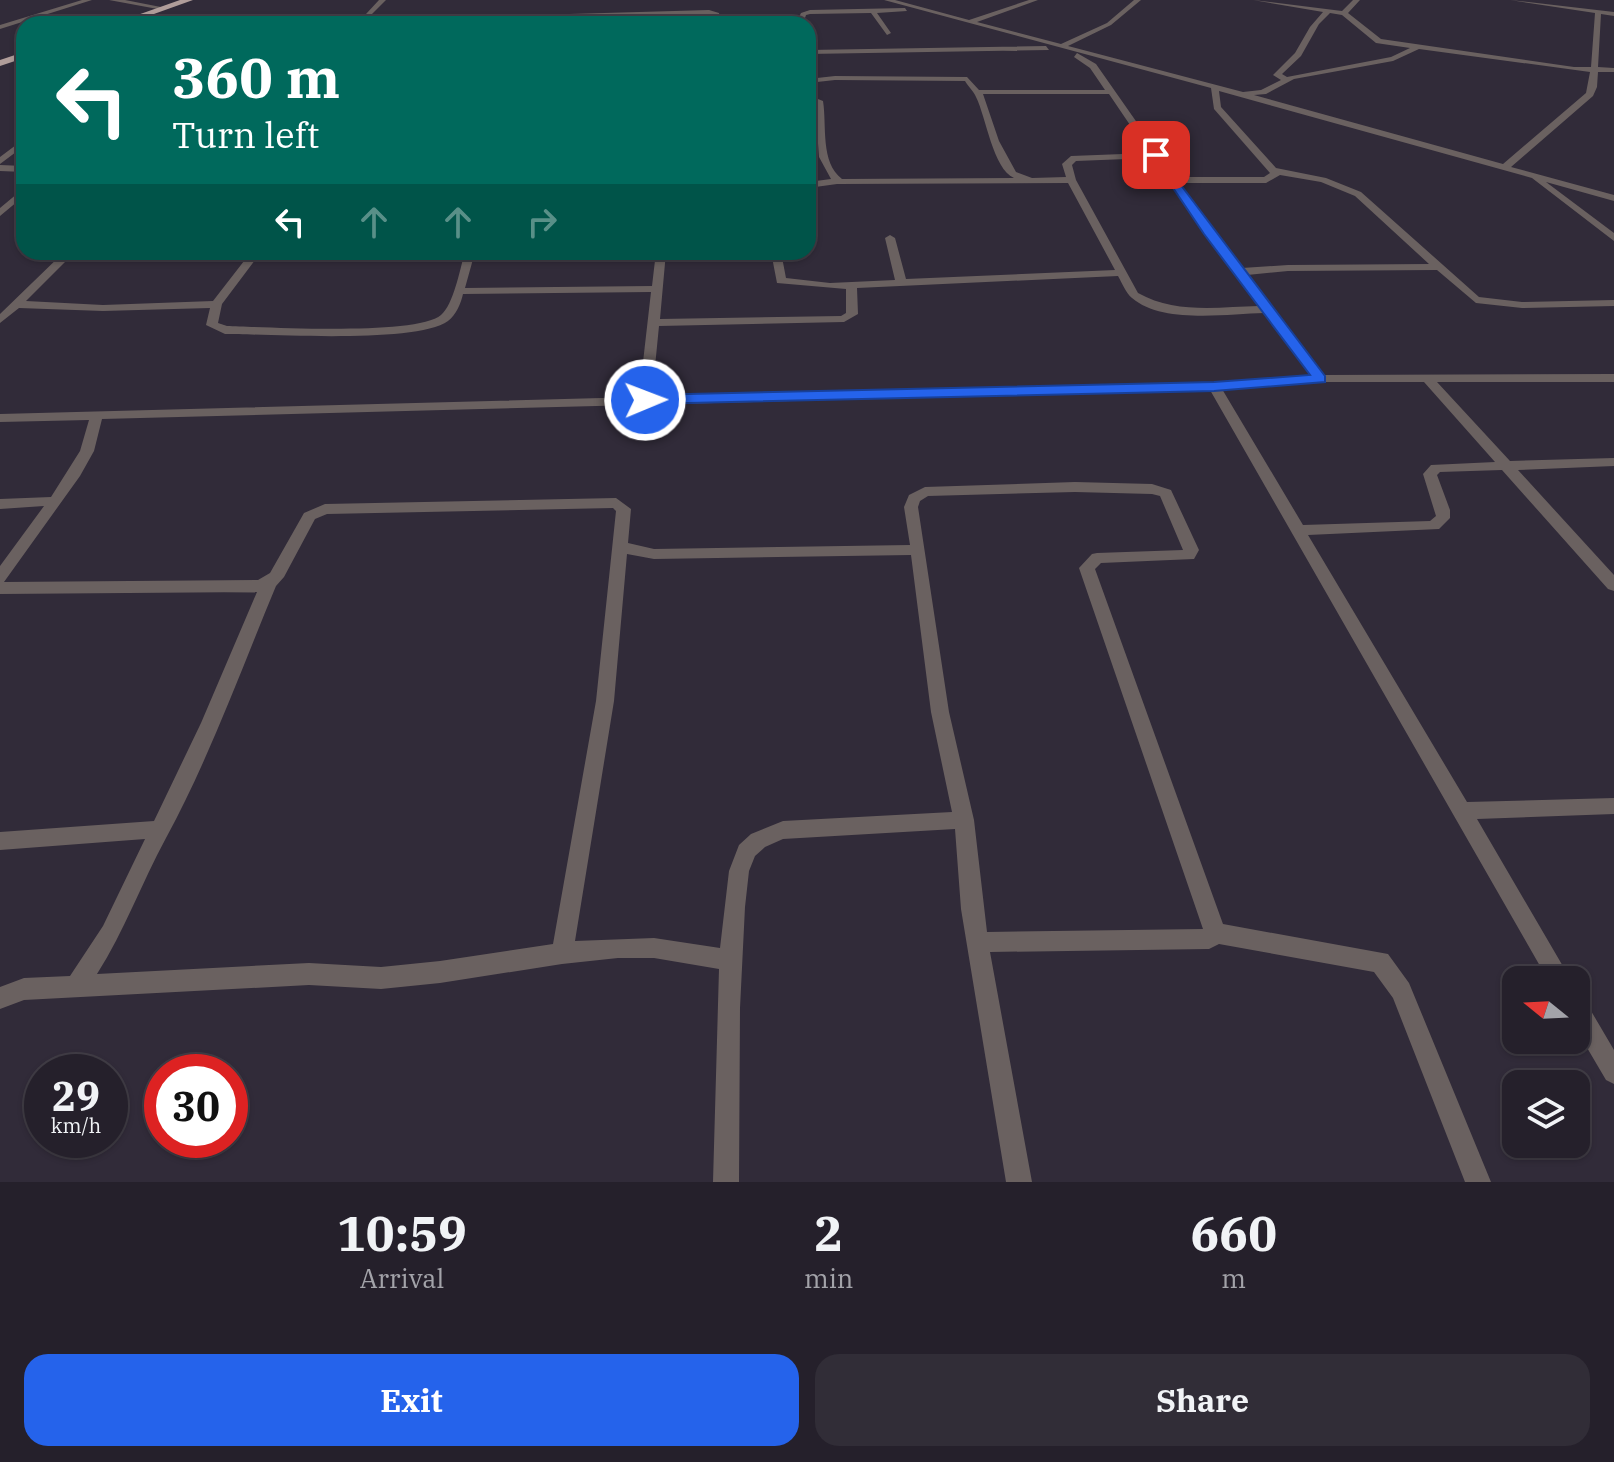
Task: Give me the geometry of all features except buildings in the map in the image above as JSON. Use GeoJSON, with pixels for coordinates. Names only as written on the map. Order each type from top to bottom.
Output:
{"type":"FeatureCollection","features":[{"type":"Feature","properties":{"kind":"highway"},"geometry":{"type":"LineString","coordinates":[[140,16],[189,0]]}},
{"type":"Feature","properties":{"kind":"street"},"geometry":{"type":"LineString","coordinates":[[36,16],[89,0]]}},
{"type":"Feature","properties":{"kind":"street"},"geometry":{"type":"LineString","coordinates":[[115,0],[163,8]]}},
{"type":"Feature","properties":{"kind":"street"},"geometry":{"type":"LineString","coordinates":[[368,16],[383,0]]}},
{"type":"Feature","properties":{"kind":"street"},"geometry":{"type":"LineString","coordinates":[[716,16],[717,0]]}},
{"type":"Feature","properties":{"kind":"street"},"geometry":{"type":"LineString","coordinates":[[808,0],[810,12]]}},
{"type":"Feature","properties":{"kind":"street"},"geometry":{"type":"LineString","coordinates":[[887,0],[1614,198]]}},
{"type":"Feature","properties":{"kind":"street"},"geometry":{"type":"LineString","coordinates":[[970,22],[1031,0]]}},
{"type":"Feature","properties":{"kind":"street"},"geometry":{"type":"LineString","coordinates":[[1065,48],[1109,24],[1138,0]]}},
{"type":"Feature","properties":{"kind":"street"},"geometry":{"type":"LineString","coordinates":[[1256,0],[1344,13],[1379,41],[1425,45],[1567,68],[1614,70]]}},
{"type":"Feature","properties":{"kind":"street"},"geometry":{"type":"LineString","coordinates":[[1315,0],[1352,7]]}},
{"type":"Feature","properties":{"kind":"street"},"geometry":{"type":"LineString","coordinates":[[1344,13],[1357,0]]}},
{"type":"Feature","properties":{"kind":"street"},"geometry":{"type":"LineString","coordinates":[[1513,0],[1614,14]]}},
{"type":"Feature","properties":{"kind":"street"},"geometry":{"type":"LineString","coordinates":[[1504,168],[1590,94],[1602,31],[1592,0]]}},
{"type":"Feature","properties":{"kind":"street"},"geometry":{"type":"LineString","coordinates":[[505,16],[512,3]]}},
{"type":"Feature","properties":{"kind":"street"},"geometry":{"type":"LineString","coordinates":[[802,16],[810,12],[923,10]]}},
{"type":"Feature","properties":{"kind":"street"},"geometry":{"type":"LineString","coordinates":[[873,11],[887,33]]}},
{"type":"Feature","properties":{"kind":"street"},"geometry":{"type":"LineString","coordinates":[[1286,79],[1277,75],[1303,48],[1308,33],[1329,11]]}},
{"type":"Feature","properties":{"kind":"street"},"geometry":{"type":"LineString","coordinates":[[574,16],[715,13]]}},
{"type":"Feature","properties":{"kind":"street"},"geometry":{"type":"LineString","coordinates":[[1242,95],[1263,92],[1286,79],[1393,59],[1425,45]]}},
{"type":"Feature","properties":{"kind":"street"},"geometry":{"type":"LineString","coordinates":[[816,52],[1065,48],[1089,60],[1239,272],[1320,379]]}},
{"type":"Feature","properties":{"kind":"street"},"geometry":{"type":"LineString","coordinates":[[816,81],[961,77],[972,83],[977,92],[1009,178]]}},
{"type":"Feature","properties":{"kind":"street"},"geometry":{"type":"LineString","coordinates":[[1215,87],[1217,107],[1275,171],[1323,180],[1358,194],[1466,294],[1486,303],[1614,303]]}},
{"type":"Feature","properties":{"kind":"street"},"geometry":{"type":"LineString","coordinates":[[977,92],[1112,92]]}},
{"type":"Feature","properties":{"kind":"street"},"geometry":{"type":"LineString","coordinates":[[816,100],[819,101],[823,128],[823,157],[839,181]]}},
{"type":"Feature","properties":{"kind":"street"},"geometry":{"type":"LineString","coordinates":[[0,161],[16,148]]}},
{"type":"Feature","properties":{"kind":"street"},"geometry":{"type":"LineString","coordinates":[[1156,155],[1074,158],[1067,164],[1071,180],[1134,295],[1157,309],[1267,309]]}},
{"type":"Feature","properties":{"kind":"street"},"geometry":{"type":"LineString","coordinates":[[816,157],[823,157]]}},
{"type":"Feature","properties":{"kind":"street"},"geometry":{"type":"LineString","coordinates":[[1174,180],[1266,180],[1275,177],[1275,171]]}},
{"type":"Feature","properties":{"kind":"street"},"geometry":{"type":"LineString","coordinates":[[1535,176],[1543,187],[1614,238]]}},
{"type":"Feature","properties":{"kind":"street"},"geometry":{"type":"LineString","coordinates":[[816,184],[1009,178],[1071,180]]}},
{"type":"Feature","properties":{"kind":"street"},"geometry":{"type":"LineString","coordinates":[[0,213],[16,198]]}},
{"type":"Feature","properties":{"kind":"street"},"geometry":{"type":"LineString","coordinates":[[890,238],[901,281]]}},
{"type":"Feature","properties":{"kind":"street"},"geometry":{"type":"LineString","coordinates":[[0,320],[62,260]]}},
{"type":"Feature","properties":{"kind":"street"},"geometry":{"type":"LineString","coordinates":[[250,260],[216,304],[212,325],[225,330],[382,332],[440,322],[446,317],[458,291],[468,260]]}},
{"type":"Feature","properties":{"kind":"street"},"geometry":{"type":"LineString","coordinates":[[645,400],[660,260]]}},
{"type":"Feature","properties":{"kind":"street"},"geometry":{"type":"LineString","coordinates":[[777,260],[781,281],[851,285],[1123,273]]}},
{"type":"Feature","properties":{"kind":"street"},"geometry":{"type":"LineString","coordinates":[[1239,272],[1288,268],[1438,267]]}},
{"type":"Feature","properties":{"kind":"street"},"geometry":{"type":"LineString","coordinates":[[652,323],[844,319],[852,314],[851,285]]}},
{"type":"Feature","properties":{"kind":"street"},"geometry":{"type":"LineString","coordinates":[[458,291],[656,289]]}},
{"type":"Feature","properties":{"kind":"street"},"geometry":{"type":"LineString","coordinates":[[17,304],[103,308],[216,304]]}},
{"type":"Feature","properties":{"kind":"street"},"geometry":{"type":"LineString","coordinates":[[1427,378],[1614,585]]}},
{"type":"Feature","properties":{"kind":"street"},"geometry":{"type":"LineString","coordinates":[[0,418],[1214,386],[1320,379],[1614,378]]}},
{"type":"Feature","properties":{"kind":"street"},"geometry":{"type":"LineString","coordinates":[[1214,386],[1552,966]]}},
{"type":"Feature","properties":{"kind":"street"},"geometry":{"type":"LineString","coordinates":[[0,578],[87,451],[97,415]]}},
{"type":"Feature","properties":{"kind":"street"},"geometry":{"type":"LineString","coordinates":[[1299,530],[1434,526],[1441,523],[1443,510],[1430,474],[1432,470],[1505,464],[1614,462]]}},
{"type":"Feature","properties":{"kind":"street"},"geometry":{"type":"LineString","coordinates":[[1019,1182],[978,942],[964,820],[940,712],[911,507],[914,498],[925,492],[1075,487],[1152,489],[1166,493],[1181,523],[1191,550],[1189,555],[1097,558],[1087,568],[1215,933]]}},
{"type":"Feature","properties":{"kind":"street"},"geometry":{"type":"LineString","coordinates":[[0,504],[55,501]]}},
{"type":"Feature","properties":{"kind":"street"},"geometry":{"type":"LineString","coordinates":[[0,588],[258,586],[276,577],[309,516],[325,509],[616,503],[624,509],[605,701],[562,953]]}},
{"type":"Feature","properties":{"kind":"street"},"geometry":{"type":"LineString","coordinates":[[621,547],[645,553],[694,554],[918,550]]}},
{"type":"Feature","properties":{"kind":"street"},"geometry":{"type":"LineString","coordinates":[[76,986],[111,933],[161,829],[269,583]]}},
{"type":"Feature","properties":{"kind":"street"},"geometry":{"type":"LineString","coordinates":[[1460,811],[1614,806]]}},
{"type":"Feature","properties":{"kind":"street"},"geometry":{"type":"LineString","coordinates":[[726,1182],[732,960],[738,869],[745,852],[758,840],[783,830],[964,820]]}},
{"type":"Feature","properties":{"kind":"street"},"geometry":{"type":"LineString","coordinates":[[0,841],[161,829]]}},
{"type":"Feature","properties":{"kind":"street"},"geometry":{"type":"LineString","coordinates":[[978,942],[1209,939],[1215,933]]}},
{"type":"Feature","properties":{"kind":"street"},"geometry":{"type":"LineString","coordinates":[[1215,933],[1380,962],[1401,991],[1478,1182]]}},
{"type":"Feature","properties":{"kind":"street"},"geometry":{"type":"LineString","coordinates":[[0,998],[24,989],[76,986],[309,974],[381,978],[562,953],[654,948],[732,960]]}},
{"type":"Feature","properties":{"kind":"street"},"geometry":{"type":"LineString","coordinates":[[1590,1031],[1614,1072]]}},
{"type":"Feature","properties":{"kind":"route"},"geometry":{"type":"LineString","coordinates":[[645,400],[1214,386],[1320,379],[1208,231],[1156,155]]}}]}
